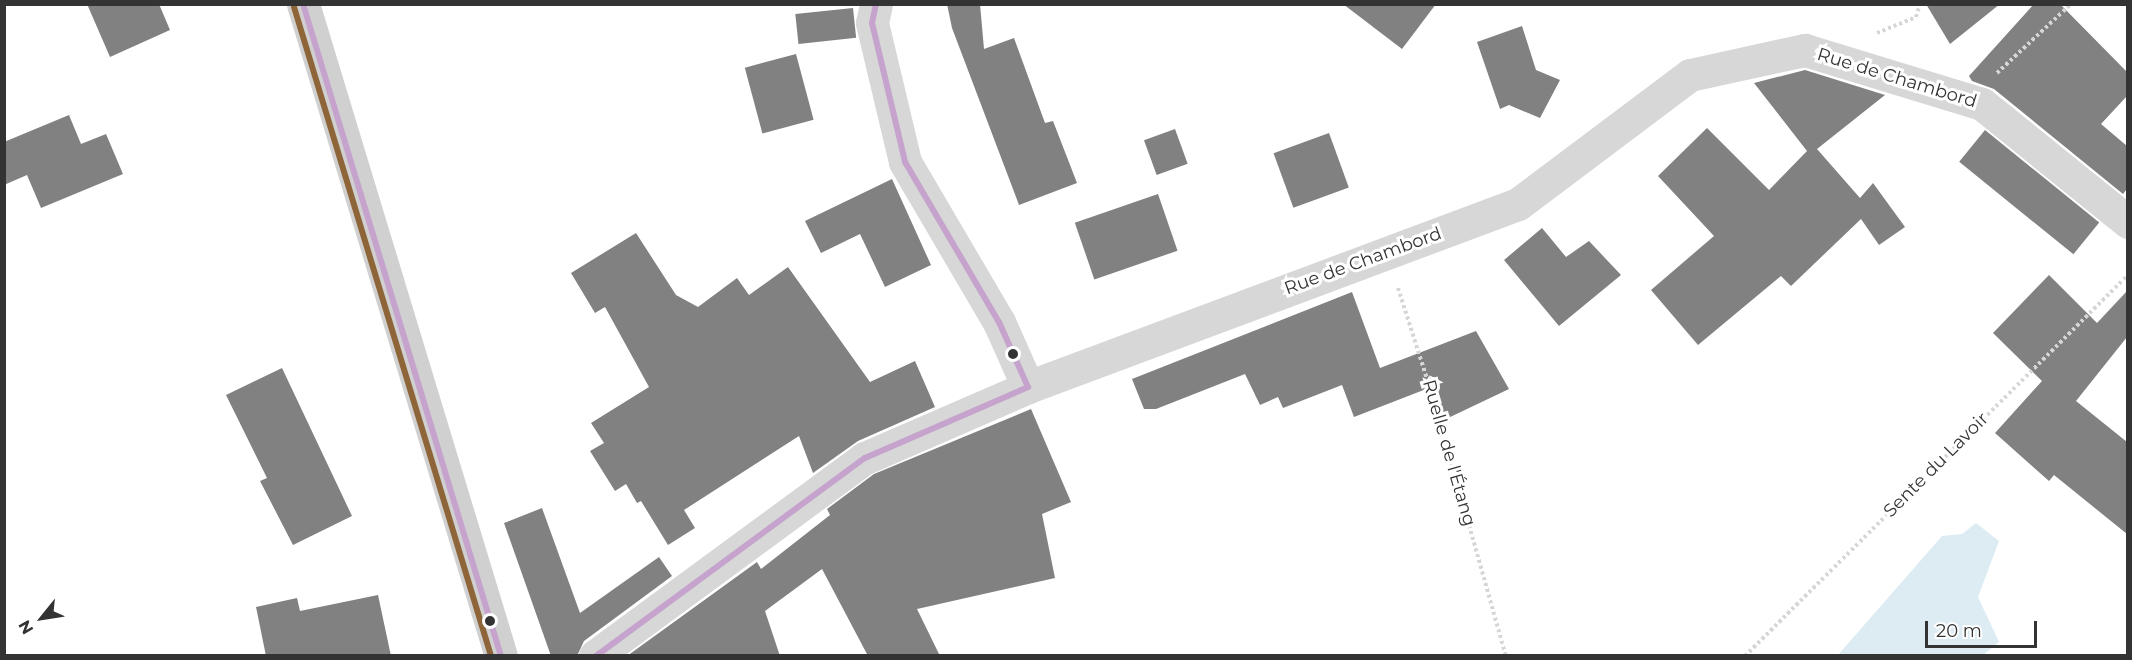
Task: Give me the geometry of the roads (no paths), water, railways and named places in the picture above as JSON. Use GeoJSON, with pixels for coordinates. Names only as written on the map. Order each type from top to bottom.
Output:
{"type":"FeatureCollection","features":[{"type":"Feature","properties":{"kind":"street"},"geometry":{"type":"LineString","coordinates":[[303,4],[501,656]]}},
{"type":"Feature","properties":{"kind":"street"},"geometry":{"type":"LineString","coordinates":[[876,4],[872,23],[905,162],[999,322],[1028,387]]}},
{"type":"Feature","properties":{"kind":"street","name":"Rue de Chambord"},"geometry":{"type":"LineString","coordinates":[[595,656],[865,458],[1028,387],[1518,204],[1690,75],[1805,50],[1982,104],[2127,222]]}}]}
